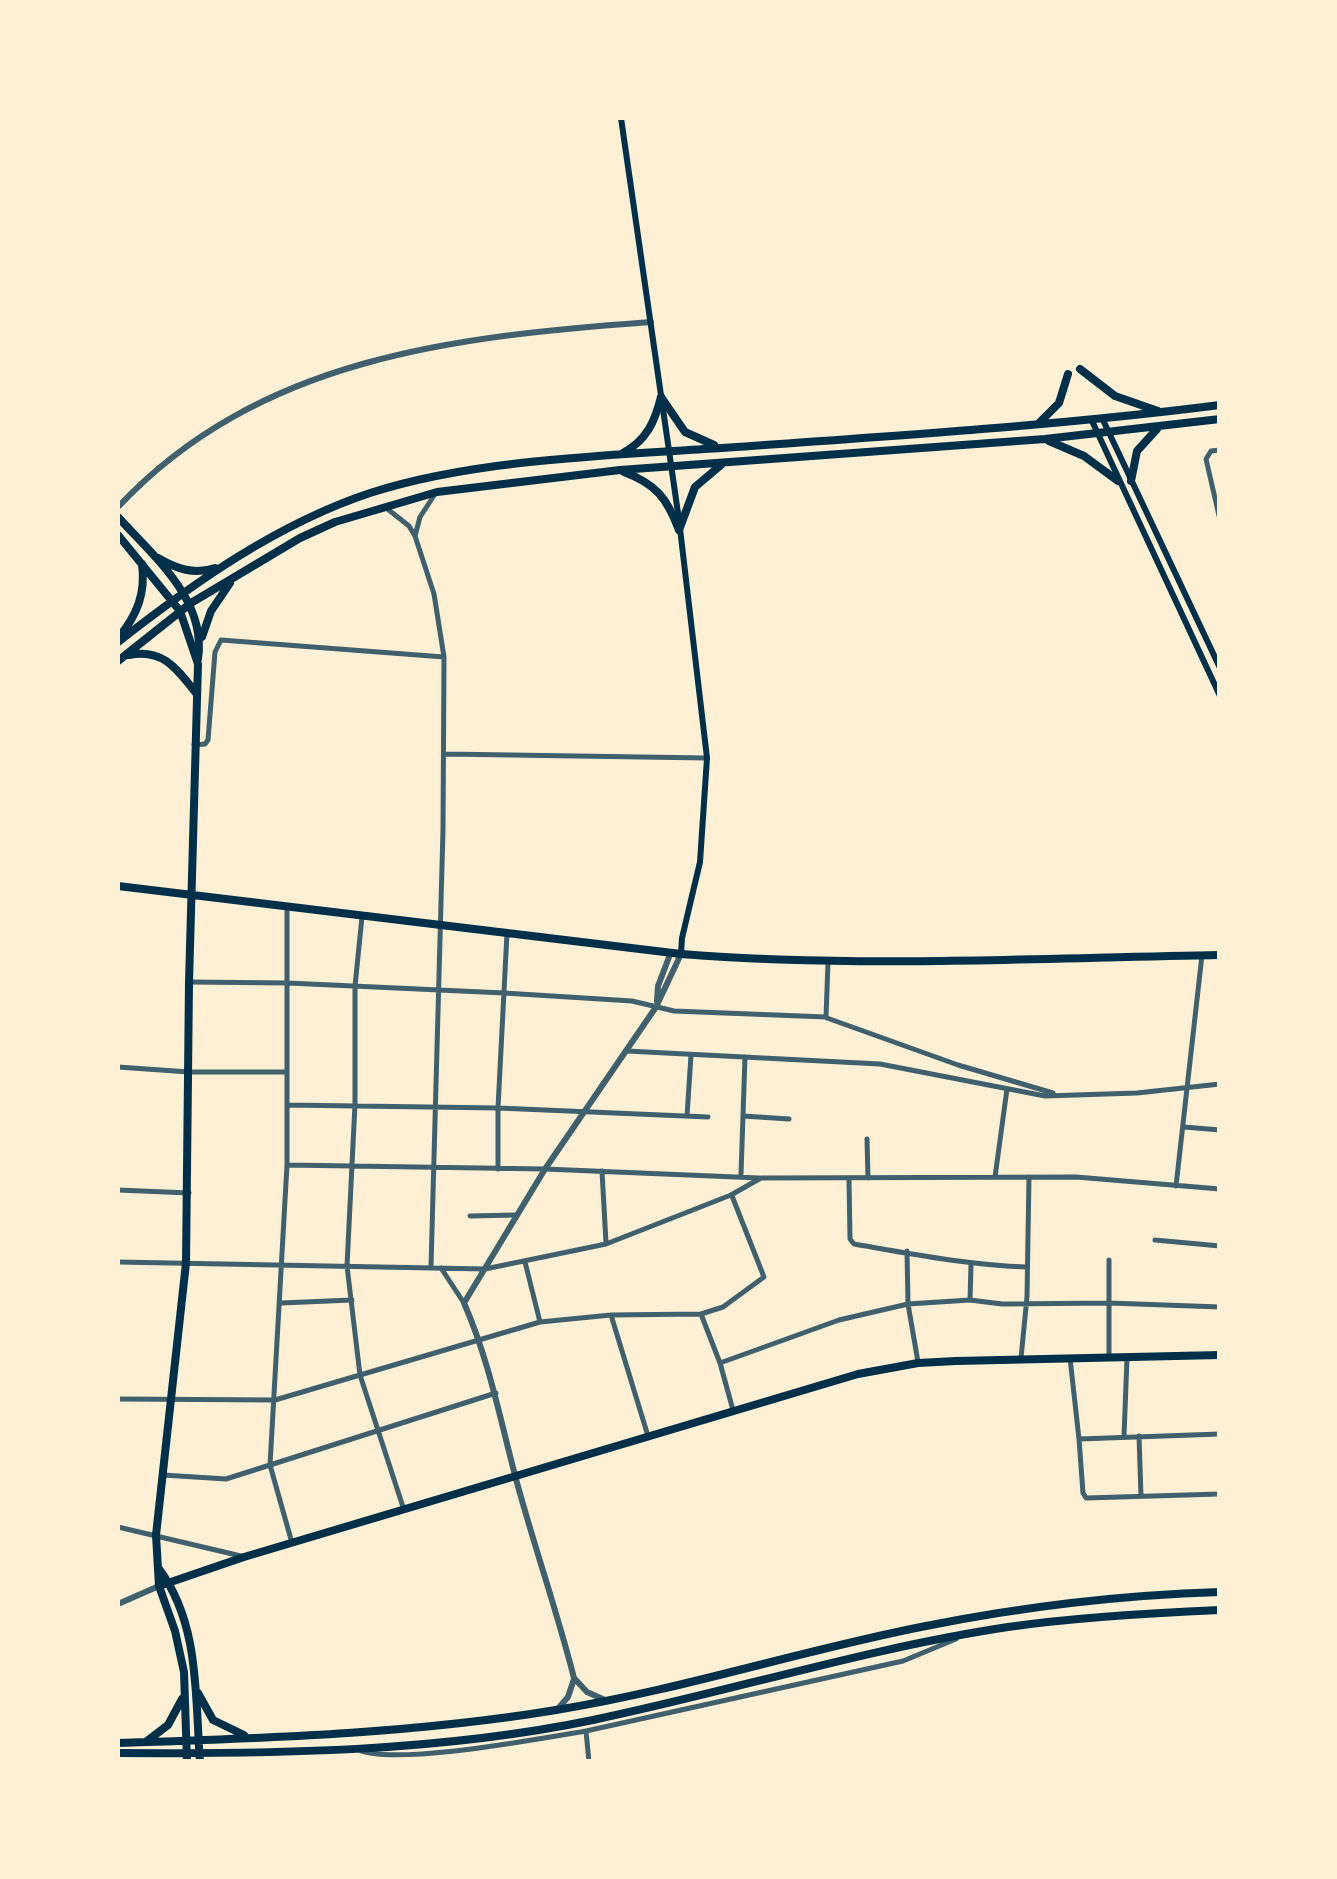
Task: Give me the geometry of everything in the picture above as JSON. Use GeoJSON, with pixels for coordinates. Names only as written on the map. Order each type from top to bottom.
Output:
{"type":"FeatureCollection","features":[{"type":"Feature","properties":{"kind":"main road"},"geometry":{"type":"LineString","coordinates":[[621,118],[679,530],[706,758],[698,874],[676,953]]}},
{"type":"Feature","properties":{"kind":"main road"},"geometry":{"type":"LineString","coordinates":[[1080,369],[1115,396],[1162,412]]}},
{"type":"Feature","properties":{"kind":"main road"},"geometry":{"type":"LineString","coordinates":[[1038,424],[1059,403],[1068,374]]}},
{"type":"Feature","properties":{"kind":"main road"},"geometry":{"type":"LineString","coordinates":[[661,397],[684,432],[720,448]]}},
{"type":"Feature","properties":{"kind":"main road"},"geometry":{"type":"LineString","coordinates":[[618,455],[633,448],[650,429],[661,397]]}},
{"type":"Feature","properties":{"kind":"main road"},"geometry":{"type":"LineString","coordinates":[[118,641],[224,565],[311,518],[399,484],[537,462],[1092,421],[1220,405]]}},
{"type":"Feature","properties":{"kind":"main road"},"geometry":{"type":"LineString","coordinates":[[121,659],[180,611],[300,538],[384,506],[437,492],[620,470],[1045,439],[1220,419]]}},
{"type":"Feature","properties":{"kind":"main road"},"geometry":{"type":"LineString","coordinates":[[1103,420],[1220,668]]}},
{"type":"Feature","properties":{"kind":"main road"},"geometry":{"type":"LineString","coordinates":[[1092,421],[1220,696]]}},
{"type":"Feature","properties":{"kind":"main road"},"geometry":{"type":"LineString","coordinates":[[1130,480],[1137,451],[1160,427]]}},
{"type":"Feature","properties":{"kind":"main road"},"geometry":{"type":"LineString","coordinates":[[1045,439],[1084,456],[1118,481]]}},
{"type":"Feature","properties":{"kind":"main road"},"geometry":{"type":"LineString","coordinates":[[679,530],[695,487],[722,464]]}},
{"type":"Feature","properties":{"kind":"main road"},"geometry":{"type":"LineString","coordinates":[[620,470],[645,480],[663,494],[679,530]]}},
{"type":"Feature","properties":{"kind":"main road"},"geometry":{"type":"LineString","coordinates":[[118,517],[191,604],[201,642]]}},
{"type":"Feature","properties":{"kind":"main road"},"geometry":{"type":"LineString","coordinates":[[118,535],[180,611],[198,664]]}},
{"type":"Feature","properties":{"kind":"main road"},"geometry":{"type":"LineString","coordinates":[[153,556],[195,572],[224,565]]}},
{"type":"Feature","properties":{"kind":"main road"},"geometry":{"type":"LineString","coordinates":[[118,641],[140,604],[142,564]]}},
{"type":"Feature","properties":{"kind":"main road"},"geometry":{"type":"LineString","coordinates":[[187,1757],[181,1656],[159,1569],[156,1534],[186,1263],[193,744],[198,664],[212,611],[235,576]]}},
{"type":"Feature","properties":{"kind":"main road"},"geometry":{"type":"LineString","coordinates":[[121,659],[141,653],[158,655],[173,665],[196,693]]}},
{"type":"Feature","properties":{"kind":"main road"},"geometry":{"type":"LineString","coordinates":[[118,886],[676,953],[828,962],[1220,955]]}},
{"type":"Feature","properties":{"kind":"main road"},"geometry":{"type":"LineString","coordinates":[[164,1584],[244,1556],[844,1378],[918,1363],[1127,1355],[1220,1356]]}},
{"type":"Feature","properties":{"kind":"main road"},"geometry":{"type":"LineString","coordinates":[[164,1584],[187,1633],[196,1686],[199,1757]]}},
{"type":"Feature","properties":{"kind":"main road"},"geometry":{"type":"LineString","coordinates":[[118,1742],[400,1731],[556,1710],[925,1626],[1004,1612],[1220,1592]]}},
{"type":"Feature","properties":{"kind":"main road"},"geometry":{"type":"LineString","coordinates":[[118,1754],[199,1757],[458,1740],[592,1720],[1006,1628],[1220,1610]]}},
{"type":"Feature","properties":{"kind":"main road"},"geometry":{"type":"LineString","coordinates":[[1004,1612],[1006,1628]]}},
{"type":"Feature","properties":{"kind":"main road"},"geometry":{"type":"LineString","coordinates":[[196,1686],[213,1720],[229,1731],[253,1738]]}},
{"type":"Feature","properties":{"kind":"main road"},"geometry":{"type":"LineString","coordinates":[[146,1742],[168,1725],[184,1690]]}},
{"type":"Feature","properties":{"kind":"main road"},"geometry":{"type":"LineString","coordinates":[[225,1762],[240,1752]]}},
{"type":"Feature","properties":{"kind":"main road"},"geometry":{"type":"LineString","coordinates":[[141,1754],[158,1762]]}},
{"type":"Feature","properties":{"kind":"street"},"geometry":{"type":"LineString","coordinates":[[118,507],[146,477],[222,421],[310,380],[426,346],[522,331],[651,322]]}},
{"type":"Feature","properties":{"kind":"street"},"geometry":{"type":"LineString","coordinates":[[1220,450],[1212,451],[1206,459],[1220,520]]}},
{"type":"Feature","properties":{"kind":"street"},"geometry":{"type":"LineString","coordinates":[[415,536],[420,517],[437,492]]}},
{"type":"Feature","properties":{"kind":"street"},"geometry":{"type":"LineString","coordinates":[[384,506],[409,526],[415,536],[434,594],[444,658],[431,1267]]}},
{"type":"Feature","properties":{"kind":"street"},"geometry":{"type":"LineString","coordinates":[[193,744],[208,740],[214,652],[221,640],[444,658]]}},
{"type":"Feature","properties":{"kind":"street"},"geometry":{"type":"LineString","coordinates":[[195,705],[211,708]]}},
{"type":"Feature","properties":{"kind":"street"},"geometry":{"type":"LineString","coordinates":[[444,754],[706,758]]}},
{"type":"Feature","properties":{"kind":"street"},"geometry":{"type":"LineString","coordinates":[[287,906],[287,1165],[270,1465],[292,1543]]}},
{"type":"Feature","properties":{"kind":"street"},"geometry":{"type":"LineString","coordinates":[[362,914],[347,1266],[360,1374],[404,1510]]}},
{"type":"Feature","properties":{"kind":"street"},"geometry":{"type":"LineString","coordinates":[[498,1168],[507,933]]}},
{"type":"Feature","properties":{"kind":"street"},"geometry":{"type":"LineString","coordinates":[[464,1303],[545,1170],[656,1007],[676,953]]}},
{"type":"Feature","properties":{"kind":"street"},"geometry":{"type":"LineString","coordinates":[[1176,1186],[1202,955]]}},
{"type":"Feature","properties":{"kind":"street"},"geometry":{"type":"LineString","coordinates":[[826,1018],[828,962]]}},
{"type":"Feature","properties":{"kind":"street"},"geometry":{"type":"LineString","coordinates":[[189,982],[504,992],[632,1001],[674,1011],[826,1018],[1060,1096]]}},
{"type":"Feature","properties":{"kind":"street"},"geometry":{"type":"LineString","coordinates":[[627,1051],[880,1064],[1060,1096],[1138,1094],[1220,1084]]}},
{"type":"Feature","properties":{"kind":"street"},"geometry":{"type":"LineString","coordinates":[[688,1116],[690,1056]]}},
{"type":"Feature","properties":{"kind":"street"},"geometry":{"type":"LineString","coordinates":[[741,1175],[745,1057]]}},
{"type":"Feature","properties":{"kind":"street"},"geometry":{"type":"LineString","coordinates":[[118,1067],[287,1072]]}},
{"type":"Feature","properties":{"kind":"street"},"geometry":{"type":"LineString","coordinates":[[995,1176],[1007,1089]]}},
{"type":"Feature","properties":{"kind":"street"},"geometry":{"type":"LineString","coordinates":[[287,1105],[436,1106],[708,1117]]}},
{"type":"Feature","properties":{"kind":"street"},"geometry":{"type":"LineString","coordinates":[[743,1116],[789,1119]]}},
{"type":"Feature","properties":{"kind":"street"},"geometry":{"type":"LineString","coordinates":[[1184,1127],[1220,1130]]}},
{"type":"Feature","properties":{"kind":"street"},"geometry":{"type":"LineString","coordinates":[[867,1139],[868,1178]]}},
{"type":"Feature","properties":{"kind":"street"},"geometry":{"type":"LineString","coordinates":[[287,1165],[760,1178],[1076,1177],[1220,1188]]}},
{"type":"Feature","properties":{"kind":"street"},"geometry":{"type":"LineString","coordinates":[[602,1171],[606,1244]]}},
{"type":"Feature","properties":{"kind":"street"},"geometry":{"type":"LineString","coordinates":[[1021,1358],[1029,1177]]}},
{"type":"Feature","properties":{"kind":"street"},"geometry":{"type":"LineString","coordinates":[[118,1262],[485,1270],[606,1244],[731,1195],[760,1178]]}},
{"type":"Feature","properties":{"kind":"street"},"geometry":{"type":"LineString","coordinates":[[849,1178],[852,1242],[972,1265],[1028,1266]]}},
{"type":"Feature","properties":{"kind":"street"},"geometry":{"type":"LineString","coordinates":[[118,1190],[189,1193]]}},
{"type":"Feature","properties":{"kind":"street"},"geometry":{"type":"LineString","coordinates":[[118,1399],[275,1400],[540,1322],[610,1315],[701,1314],[723,1308],[764,1277],[731,1195]]}},
{"type":"Feature","properties":{"kind":"street"},"geometry":{"type":"LineString","coordinates":[[470,1216],[518,1215]]}},
{"type":"Feature","properties":{"kind":"street"},"geometry":{"type":"LineString","coordinates":[[1155,1240],[1220,1246]]}},
{"type":"Feature","properties":{"kind":"street"},"geometry":{"type":"LineString","coordinates":[[907,1251],[908,1304],[918,1363]]}},
{"type":"Feature","properties":{"kind":"street"},"geometry":{"type":"LineString","coordinates":[[1109,1260],[1109,1356]]}},
{"type":"Feature","properties":{"kind":"street"},"geometry":{"type":"LineString","coordinates":[[525,1262],[540,1322]]}},
{"type":"Feature","properties":{"kind":"street"},"geometry":{"type":"LineString","coordinates":[[970,1300],[972,1265]]}},
{"type":"Feature","properties":{"kind":"street"},"geometry":{"type":"LineString","coordinates":[[441,1268],[464,1303],[479,1338],[574,1678],[587,1692],[607,1701]]}},
{"type":"Feature","properties":{"kind":"street"},"geometry":{"type":"LineString","coordinates":[[281,1303],[352,1300]]}},
{"type":"Feature","properties":{"kind":"street"},"geometry":{"type":"LineString","coordinates":[[720,1363],[839,1320],[908,1304],[970,1300],[1026,1305],[1220,1307]]}},
{"type":"Feature","properties":{"kind":"street"},"geometry":{"type":"LineString","coordinates":[[701,1314],[733,1411]]}},
{"type":"Feature","properties":{"kind":"street"},"geometry":{"type":"LineString","coordinates":[[610,1315],[649,1438]]}},
{"type":"Feature","properties":{"kind":"street"},"geometry":{"type":"LineString","coordinates":[[1124,1436],[1127,1355]]}},
{"type":"Feature","properties":{"kind":"street"},"geometry":{"type":"LineString","coordinates":[[1070,1358],[1084,1496],[1220,1494]]}},
{"type":"Feature","properties":{"kind":"street"},"geometry":{"type":"LineString","coordinates":[[162,1475],[226,1479],[496,1393]]}},
{"type":"Feature","properties":{"kind":"street"},"geometry":{"type":"LineString","coordinates":[[1079,1439],[1220,1434]]}},
{"type":"Feature","properties":{"kind":"street"},"geometry":{"type":"LineString","coordinates":[[1139,1436],[1141,1496]]}},
{"type":"Feature","properties":{"kind":"street"},"geometry":{"type":"LineString","coordinates":[[118,1527],[244,1556]]}},
{"type":"Feature","properties":{"kind":"street"},"geometry":{"type":"LineString","coordinates":[[118,1604],[164,1584]]}},
{"type":"Feature","properties":{"kind":"street"},"geometry":{"type":"LineString","coordinates":[[354,1746],[370,1755],[416,1753],[586,1731],[903,1660],[960,1636]]}},
{"type":"Feature","properties":{"kind":"street"},"geometry":{"type":"LineString","coordinates":[[556,1710],[568,1697],[574,1678]]}},
{"type":"Feature","properties":{"kind":"street"},"geometry":{"type":"LineString","coordinates":[[670,1702],[672,1713]]}},
{"type":"Feature","properties":{"kind":"street"},"geometry":{"type":"LineString","coordinates":[[586,1731],[590,1762]]}}]}
